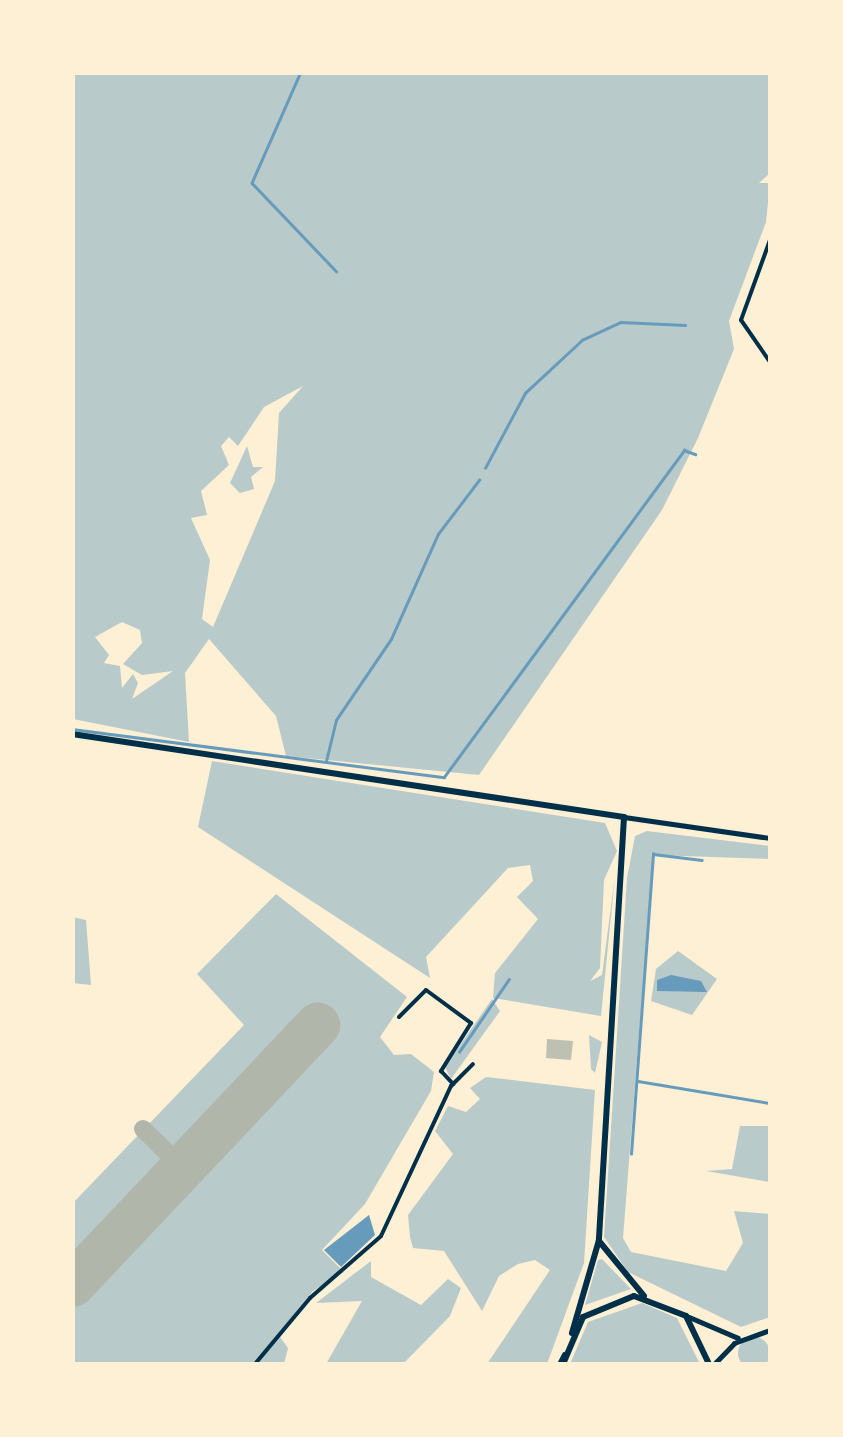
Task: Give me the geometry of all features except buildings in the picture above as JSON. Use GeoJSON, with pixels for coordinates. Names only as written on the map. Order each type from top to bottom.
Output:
{"type":"FeatureCollection","features":[{"type":"Feature","properties":{"kind":"highway"},"geometry":{"type":"LineString","coordinates":[[72,734],[624,817],[598,1240],[561,1364]]}},
{"type":"Feature","properties":{"kind":"highway"},"geometry":{"type":"LineString","coordinates":[[598,1240],[644,1296],[686,1316],[711,1364]]}},
{"type":"Feature","properties":{"kind":"highway"},"geometry":{"type":"LineString","coordinates":[[572,1332],[598,1306],[644,1296]]}},
{"type":"Feature","properties":{"kind":"main road"},"geometry":{"type":"LineString","coordinates":[[624,817],[770,838]]}},
{"type":"Feature","properties":{"kind":"main road"},"geometry":{"type":"LineString","coordinates":[[686,1316],[741,1339]]}},
{"type":"Feature","properties":{"kind":"main road"},"geometry":{"type":"LineString","coordinates":[[711,1364],[741,1339],[770,1330]]}},
{"type":"Feature","properties":{"kind":"street"},"geometry":{"type":"LineString","coordinates":[[770,240],[741,320],[770,362]]}},
{"type":"Feature","properties":{"kind":"street"},"geometry":{"type":"LineString","coordinates":[[399,1017],[426,990],[470,1023],[441,1072],[454,1084]]}},
{"type":"Feature","properties":{"kind":"street"},"geometry":{"type":"LineString","coordinates":[[255,1364],[310,1298],[381,1236],[454,1084],[473,1064]]}},
{"type":"Feature","properties":{"kind":"shaded area"},"geometry":{"type":"Polygon","coordinates":[[[72,73],[770,73],[770,173],[759,183],[770,183],[766,222],[729,321],[734,349],[698,438],[662,510],[479,775],[286,756],[276,716],[209,639],[185,673],[189,742],[73,719],[72,73]],[[303,386],[264,407],[238,446],[229,437],[221,446],[229,465],[201,491],[207,515],[191,518],[210,560],[202,619],[213,627],[275,481],[279,413],[303,386]],[[122,622],[95,637],[109,655],[104,663],[120,666],[122,688],[133,674],[138,683],[132,699],[173,671],[142,675],[123,664],[142,643],[140,630],[122,622]]]}},
{"type":"Feature","properties":{"kind":"shaded area"},"geometry":{"type":"Polygon","coordinates":[[[247,446],[253,467],[263,467],[251,477],[254,489],[240,493],[230,483],[247,446]]]}},
{"type":"Feature","properties":{"kind":"shaded area"},"geometry":{"type":"Polygon","coordinates":[[[212,761],[605,823],[617,851],[604,880],[600,968],[590,981],[602,975],[615,876],[601,1016],[493,998],[495,973],[538,919],[517,897],[533,881],[530,865],[508,868],[426,957],[430,978],[198,827],[212,761]]]}},
{"type":"Feature","properties":{"kind":"shaded area"},"geometry":{"type":"Polygon","coordinates":[[[647,831],[770,846],[770,859],[653,855],[623,1238],[631,1252],[726,1271],[743,1243],[734,1211],[770,1214],[770,1317],[741,1327],[628,1272],[604,1237],[627,878],[635,836],[647,831]]]}},
{"type":"Feature","properties":{"kind":"shaded area"},"geometry":{"type":"Polygon","coordinates":[[[276,894],[407,997],[380,1037],[394,1055],[411,1054],[434,1072],[431,1091],[365,1204],[322,1250],[344,1272],[313,1291],[278,1334],[288,1348],[284,1364],[73,1364],[72,1204],[244,1025],[197,974],[276,894]]]}},
{"type":"Feature","properties":{"kind":"shaded area"},"geometry":{"type":"Polygon","coordinates":[[[72,917],[86,920],[91,985],[73,983],[72,917]]]}},
{"type":"Feature","properties":{"kind":"shaded area"},"geometry":{"type":"Polygon","coordinates":[[[678,951],[717,979],[692,1015],[651,1001],[656,969],[678,951]]]}},
{"type":"Feature","properties":{"kind":"shaded area"},"geometry":{"type":"Polygon","coordinates":[[[492,999],[500,1011],[451,1079],[445,1067],[492,999]]]}},
{"type":"Feature","properties":{"kind":"shaded area"},"geometry":{"type":"Polygon","coordinates":[[[589,1035],[602,1042],[595,1073],[591,1069],[589,1035]]]}},
{"type":"Feature","properties":{"kind":"shaded area"},"geometry":{"type":"Polygon","coordinates":[[[486,1077],[595,1090],[584,1263],[547,1364],[487,1364],[550,1270],[535,1260],[518,1264],[499,1276],[482,1311],[444,1251],[413,1248],[410,1237],[408,1215],[453,1154],[435,1131],[448,1106],[466,1112],[480,1099],[470,1088],[486,1077]]]}},
{"type":"Feature","properties":{"kind":"shaded area"},"geometry":{"type":"Polygon","coordinates":[[[740,1126],[770,1126],[770,1182],[706,1171],[732,1169],[740,1126]]]}},
{"type":"Feature","properties":{"kind":"shaded area"},"geometry":{"type":"Polygon","coordinates":[[[602,1259],[631,1289],[585,1305],[598,1260],[602,1259]]]}},
{"type":"Feature","properties":{"kind":"shaded area"},"geometry":{"type":"Polygon","coordinates":[[[371,1261],[371,1277],[421,1305],[448,1279],[461,1288],[450,1316],[403,1364],[326,1364],[362,1301],[316,1303],[371,1261]]]}},
{"type":"Feature","properties":{"kind":"shaded area"},"geometry":{"type":"Polygon","coordinates":[[[642,1303],[677,1318],[700,1364],[570,1364],[588,1322],[642,1303]]]}},
{"type":"Feature","properties":{"kind":"shaded area"},"geometry":{"type":"Polygon","coordinates":[[[754,1337],[765,1342],[770,1353],[765,1364],[754,1369],[743,1364],[738,1353],[743,1342],[754,1337]]]}},
{"type":"Feature","properties":{"kind":"water"},"geometry":{"type":"Polygon","coordinates":[[[671,975],[701,981],[707,992],[657,991],[657,980],[671,975]]]}},
{"type":"Feature","properties":{"kind":"water"},"geometry":{"type":"Polygon","coordinates":[[[369,1215],[375,1235],[341,1267],[324,1250],[369,1215]]]}},
{"type":"Feature","properties":{"kind":"waterway"},"geometry":{"type":"LineString","coordinates":[[301,72],[252,183],[336,271]]}},
{"type":"Feature","properties":{"kind":"waterway"},"geometry":{"type":"LineString","coordinates":[[485,468],[525,393],[582,340],[621,322],[685,325]]}},
{"type":"Feature","properties":{"kind":"waterway"},"geometry":{"type":"LineString","coordinates":[[72,729],[444,777],[684,450],[695,454]]}},
{"type":"Feature","properties":{"kind":"waterway"},"geometry":{"type":"LineString","coordinates":[[326,761],[336,720],[391,639],[438,534],[479,480]]}},
{"type":"Feature","properties":{"kind":"waterway"},"geometry":{"type":"LineString","coordinates":[[631,1154],[653,854],[702,860]]}},
{"type":"Feature","properties":{"kind":"waterway"},"geometry":{"type":"LineString","coordinates":[[459,1052],[509,979]]}},
{"type":"Feature","properties":{"kind":"waterway"},"geometry":{"type":"LineString","coordinates":[[638,1081],[770,1103]]}},
{"type":"Feature","properties":{"kind":"taxiway"},"geometry":{"type":"LineString","coordinates":[[143,1129],[182,1167]]}},
{"type":"Feature","properties":{"kind":"runway"},"geometry":{"type":"LineString","coordinates":[[72,1284],[317,1025]]}}]}
